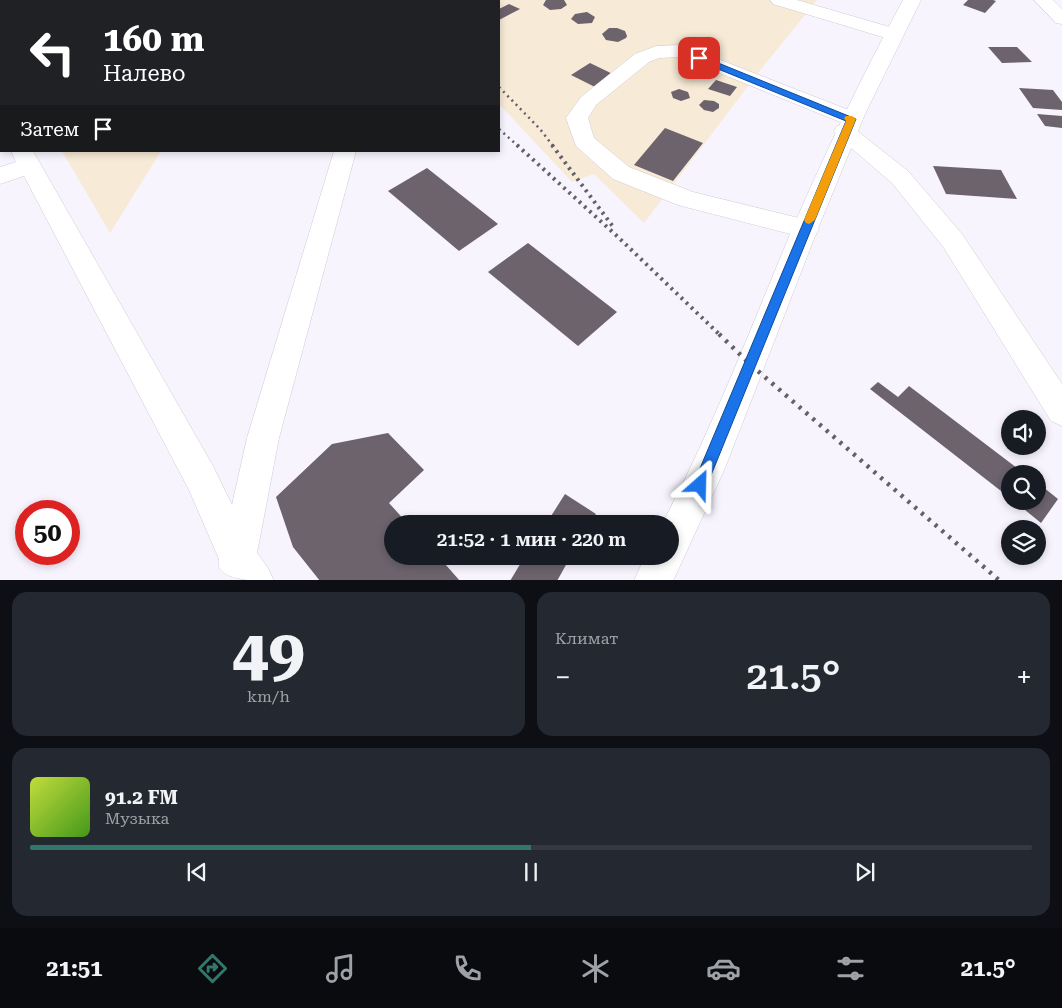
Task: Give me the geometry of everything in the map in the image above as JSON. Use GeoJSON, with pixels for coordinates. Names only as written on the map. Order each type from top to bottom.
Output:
{"type":"FeatureCollection","features":[{"type":"Feature","properties":{"kind":"street"},"geometry":{"type":"LineString","coordinates":[[779,0],[893,34]]}},
{"type":"Feature","properties":{"kind":"street"},"geometry":{"type":"LineString","coordinates":[[679,528],[708,470],[848,125],[912,0]]}},
{"type":"Feature","properties":{"kind":"street"},"geometry":{"type":"LineString","coordinates":[[1042,0],[1062,19]]}},
{"type":"Feature","properties":{"kind":"street"},"geometry":{"type":"LineString","coordinates":[[806,229],[687,199],[621,173],[584,141],[577,118],[588,101],[642,58],[656,52],[682,51],[848,125],[900,177],[953,241],[1062,411]]}},
{"type":"Feature","properties":{"kind":"street"},"geometry":{"type":"LineString","coordinates":[[242,573],[263,438],[345,152]]}},
{"type":"Feature","properties":{"kind":"street"},"geometry":{"type":"LineString","coordinates":[[0,176],[26,158],[202,478],[242,573]]}},
{"type":"Feature","properties":{"kind":"street"},"geometry":{"type":"LineString","coordinates":[[653,580],[660,565]]}},
{"type":"Feature","properties":{"kind":"shaded area"},"geometry":{"type":"Polygon","coordinates":[[[500,0],[817,0],[758,73],[644,223],[594,174],[572,182],[500,105],[500,0]]]}},
{"type":"Feature","properties":{"kind":"shaded area"},"geometry":{"type":"Polygon","coordinates":[[[63,152],[160,152],[110,233],[63,152]]]}},
{"type":"Feature","properties":{"kind":"building"},"geometry":{"type":"Polygon","coordinates":[[[546,0],[564,0],[567,5],[561,9],[550,10],[543,5],[546,0]]]}},
{"type":"Feature","properties":{"kind":"building"},"geometry":{"type":"Polygon","coordinates":[[[968,0],[996,1],[985,13],[963,5],[968,0]]]}},
{"type":"Feature","properties":{"kind":"building"},"geometry":{"type":"Polygon","coordinates":[[[509,4],[520,9],[500,19],[500,8],[509,4]]]}},
{"type":"Feature","properties":{"kind":"building"},"geometry":{"type":"Polygon","coordinates":[[[587,12],[595,17],[592,23],[578,24],[571,19],[575,14],[587,12]]]}},
{"type":"Feature","properties":{"kind":"building"},"geometry":{"type":"Polygon","coordinates":[[[609,28],[625,31],[626,38],[618,42],[606,40],[602,34],[609,28]]]}},
{"type":"Feature","properties":{"kind":"building"},"geometry":{"type":"Polygon","coordinates":[[[988,47],[1017,47],[1032,62],[1002,63],[988,47]]]}},
{"type":"Feature","properties":{"kind":"building"},"geometry":{"type":"Polygon","coordinates":[[[590,63],[625,80],[607,93],[571,75],[590,63]]]}},
{"type":"Feature","properties":{"kind":"building"},"geometry":{"type":"Polygon","coordinates":[[[716,80],[737,87],[730,96],[708,89],[716,80]]]}},
{"type":"Feature","properties":{"kind":"building"},"geometry":{"type":"Polygon","coordinates":[[[1019,88],[1053,90],[1062,102],[1062,110],[1033,108],[1019,88]]]}},
{"type":"Feature","properties":{"kind":"building"},"geometry":{"type":"Polygon","coordinates":[[[679,89],[688,92],[690,98],[681,101],[673,98],[671,92],[679,89]]]}},
{"type":"Feature","properties":{"kind":"building"},"geometry":{"type":"Polygon","coordinates":[[[704,100],[714,101],[719,104],[719,108],[713,112],[704,110],[699,105],[704,100]]]}},
{"type":"Feature","properties":{"kind":"building"},"geometry":{"type":"Polygon","coordinates":[[[1037,114],[1062,116],[1062,128],[1045,126],[1037,114]]]}},
{"type":"Feature","properties":{"kind":"building"},"geometry":{"type":"Polygon","coordinates":[[[665,128],[703,143],[673,181],[634,165],[665,128]]]}},
{"type":"Feature","properties":{"kind":"building"},"geometry":{"type":"Polygon","coordinates":[[[933,166],[1001,170],[1017,199],[946,194],[933,166]]]}},
{"type":"Feature","properties":{"kind":"building"},"geometry":{"type":"Polygon","coordinates":[[[427,168],[498,224],[459,251],[388,191],[427,168]]]}},
{"type":"Feature","properties":{"kind":"building"},"geometry":{"type":"Polygon","coordinates":[[[528,243],[617,312],[578,346],[488,272],[528,243]]]}},
{"type":"Feature","properties":{"kind":"building"},"geometry":{"type":"Polygon","coordinates":[[[878,382],[898,397],[909,386],[1013,465],[1001,465],[1001,491],[870,389],[878,382]]]}},
{"type":"Feature","properties":{"kind":"building"},"geometry":{"type":"Polygon","coordinates":[[[388,433],[424,470],[389,503],[400,515],[384,515],[384,565],[446,565],[459,580],[319,580],[293,547],[276,497],[332,444],[388,433]]]}},
{"type":"Feature","properties":{"kind":"building"},"geometry":{"type":"Polygon","coordinates":[[[1046,489],[1058,499],[1043,520],[1037,520],[1025,510],[1046,510],[1046,489]]]}},
{"type":"Feature","properties":{"kind":"building"},"geometry":{"type":"Polygon","coordinates":[[[565,494],[596,514],[595,515],[552,515],[565,494]]]}},
{"type":"Feature","properties":{"kind":"building"},"geometry":{"type":"Polygon","coordinates":[[[520,565],[566,565],[558,580],[511,580],[520,565]]]}},
{"type":"Feature","properties":{"kind":"railway"},"geometry":{"type":"LineString","coordinates":[[500,88],[540,129],[553,146]]}},
{"type":"Feature","properties":{"kind":"railway"},"geometry":{"type":"LineString","coordinates":[[500,130],[518,146]]}},
{"type":"Feature","properties":{"kind":"railway"},"geometry":{"type":"LineString","coordinates":[[517,145],[618,237],[720,335]]}},
{"type":"Feature","properties":{"kind":"railway"},"geometry":{"type":"LineString","coordinates":[[552,145],[614,228]]}},
{"type":"Feature","properties":{"kind":"railway"},"geometry":{"type":"LineString","coordinates":[[719,334],[751,365],[999,580]]}},
{"type":"Feature","properties":{"kind":"slow traffic"},"geometry":{"type":"LineString","coordinates":[[809,220],[851,119],[849,118]]}},
{"type":"Feature","properties":{"kind":"route"},"geometry":{"type":"LineString","coordinates":[[699,58],[851,119],[708,470],[700,485]]}}]}
